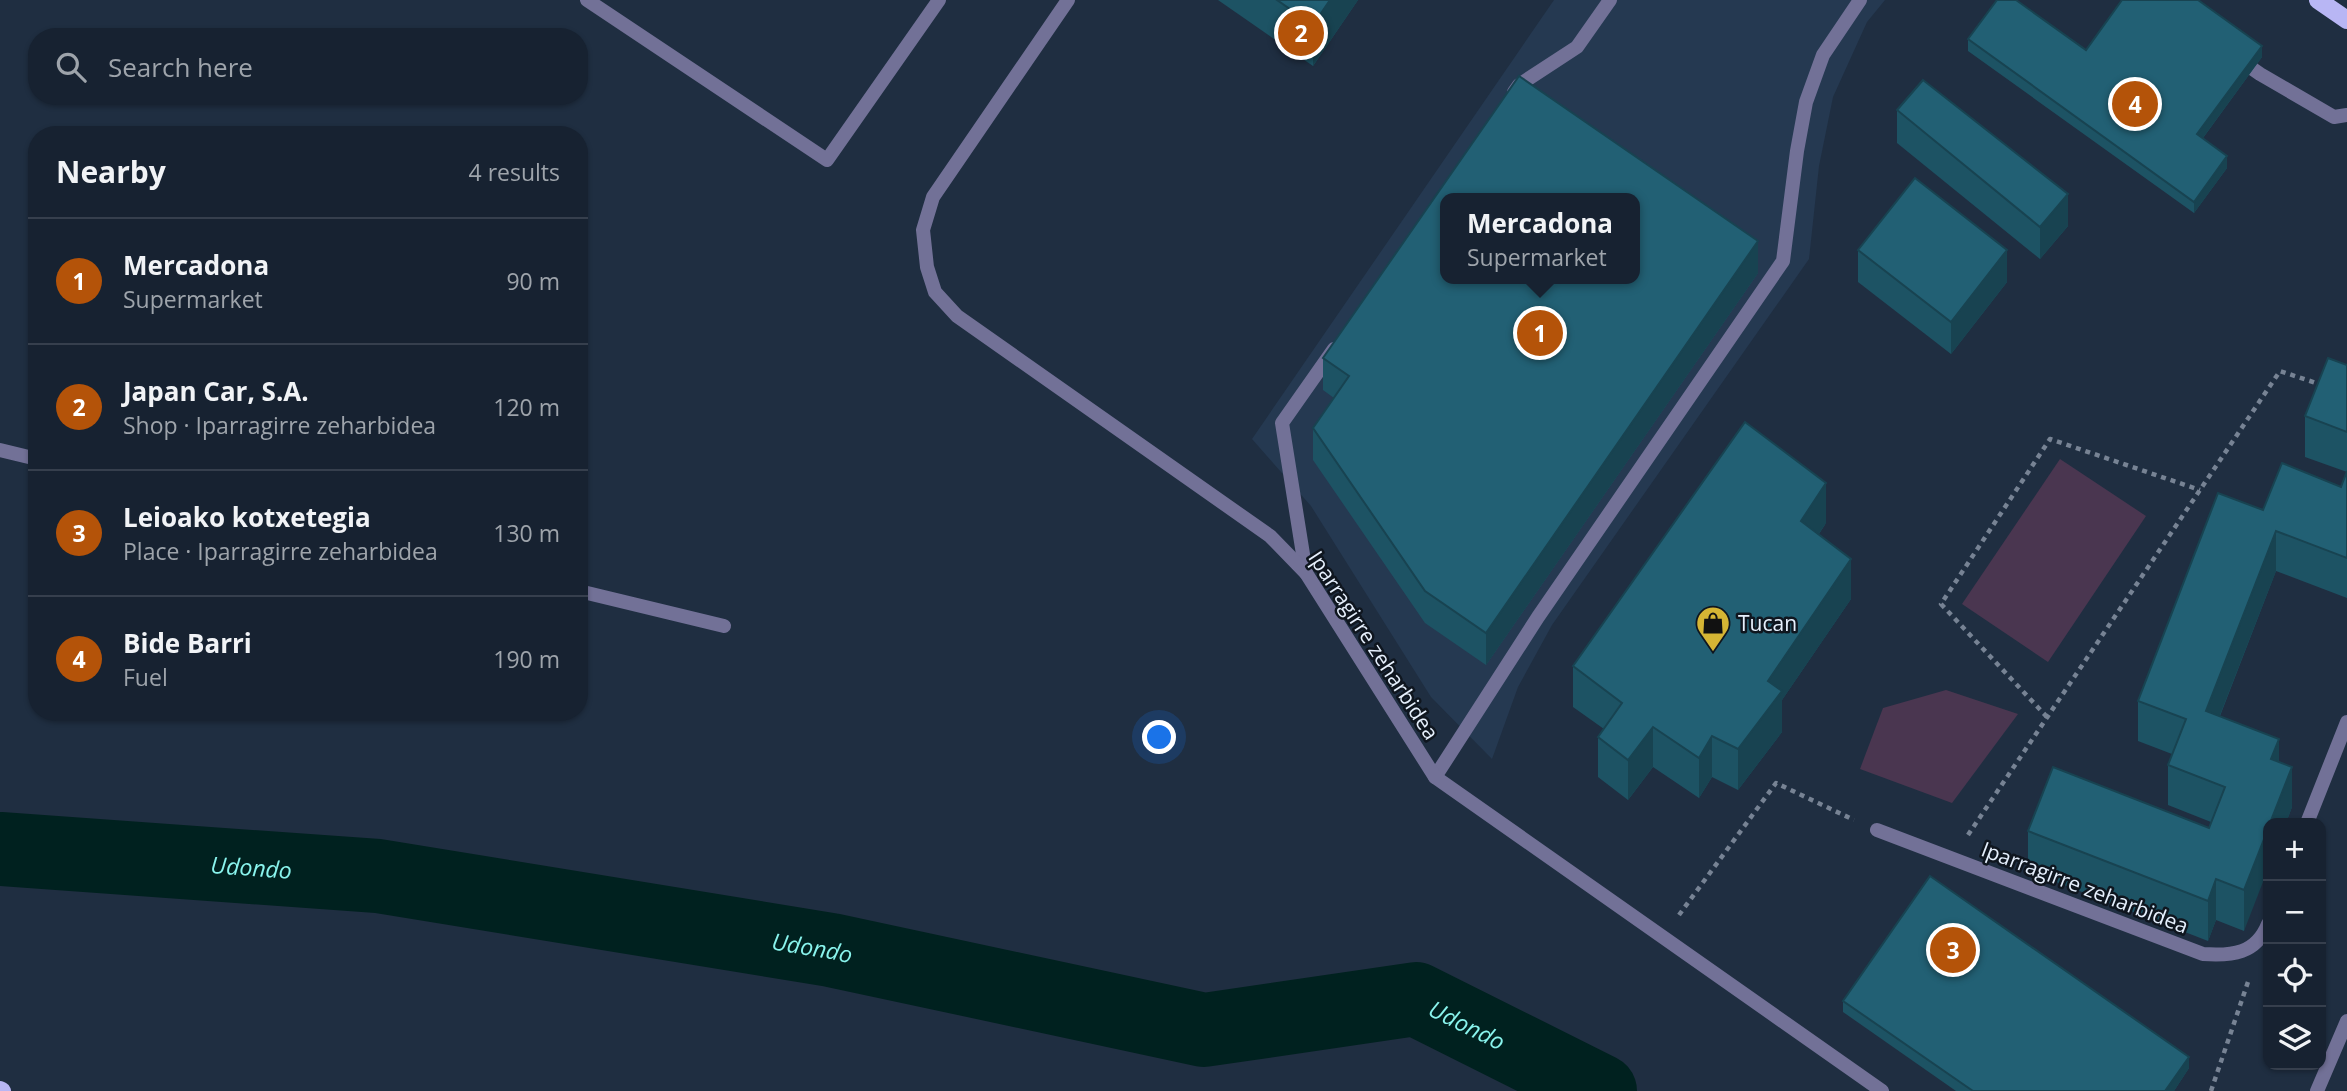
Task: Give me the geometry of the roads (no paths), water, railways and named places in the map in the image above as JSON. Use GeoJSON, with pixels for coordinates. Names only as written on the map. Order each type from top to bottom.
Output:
{"type":"FeatureCollection","features":[{"type":"Feature","properties":{"kind":"main road"},"geometry":{"type":"LineString","coordinates":[[2318,0],[2347,20]]}},
{"type":"Feature","properties":{"kind":"street"},"geometry":{"type":"LineString","coordinates":[[587,0],[827,160],[939,0]]}},
{"type":"Feature","properties":{"kind":"street","name":"Iparragirre zeharbidea"},"geometry":{"type":"LineString","coordinates":[[1068,0],[933,197],[923,230],[927,267],[935,292],[957,316],[1270,536],[1306,573],[1435,777],[1882,1091]]}},
{"type":"Feature","properties":{"kind":"street"},"geometry":{"type":"LineString","coordinates":[[1504,107],[1519,85],[1577,47],[1610,0]]}},
{"type":"Feature","properties":{"kind":"street"},"geometry":{"type":"LineString","coordinates":[[1435,777],[1538,617],[1783,261],[1806,102],[1823,55],[1860,0]]}},
{"type":"Feature","properties":{"kind":"street"},"geometry":{"type":"LineString","coordinates":[[2228,52],[2334,117],[2347,115]]}},
{"type":"Feature","properties":{"kind":"street"},"geometry":{"type":"LineString","coordinates":[[1306,573],[1282,423],[1342,338]]}},
{"type":"Feature","properties":{"kind":"street"},"geometry":{"type":"LineString","coordinates":[[0,450],[28,457]]}},
{"type":"Feature","properties":{"kind":"street"},"geometry":{"type":"LineString","coordinates":[[1625,465],[1628,486]]}},
{"type":"Feature","properties":{"kind":"street"},"geometry":{"type":"LineString","coordinates":[[588,593],[724,626]]}},
{"type":"Feature","properties":{"kind":"street"},"geometry":{"type":"LineString","coordinates":[[2309,818],[2347,722]]}},
{"type":"Feature","properties":{"kind":"street","name":"Iparragirre zeharbidea"},"geometry":{"type":"LineString","coordinates":[[1877,831],[2203,954],[2226,956],[2247,950],[2263,933]]}},
{"type":"Feature","properties":{"kind":"street"},"geometry":{"type":"LineString","coordinates":[[2318,1091],[2347,1021]]}},
{"type":"Feature","properties":{"kind":"waterway","name":"Udondo"},"geometry":{"type":"LineString","coordinates":[[0,849],[378,876],[831,950],[1204,1030],[1416,999],[1600,1091]]}},
{"type":"Feature","properties":{"kind":"place","name":"Japan Car, S.A."},"geometry":{"type":"Point","coordinates":[1301,33]}},
{"type":"Feature","properties":{"kind":"place","name":"Bide Barri"},"geometry":{"type":"Point","coordinates":[2135,104]}},
{"type":"Feature","properties":{"kind":"place","name":"Mercadona"},"geometry":{"type":"Point","coordinates":[1540,333]}},
{"type":"Feature","properties":{"kind":"place","name":"Tucan"},"geometry":{"type":"Point","coordinates":[1713,653]}},
{"type":"Feature","properties":{"kind":"place","name":"Leioako kotxetegia"},"geometry":{"type":"Point","coordinates":[1953,950]}}]}
